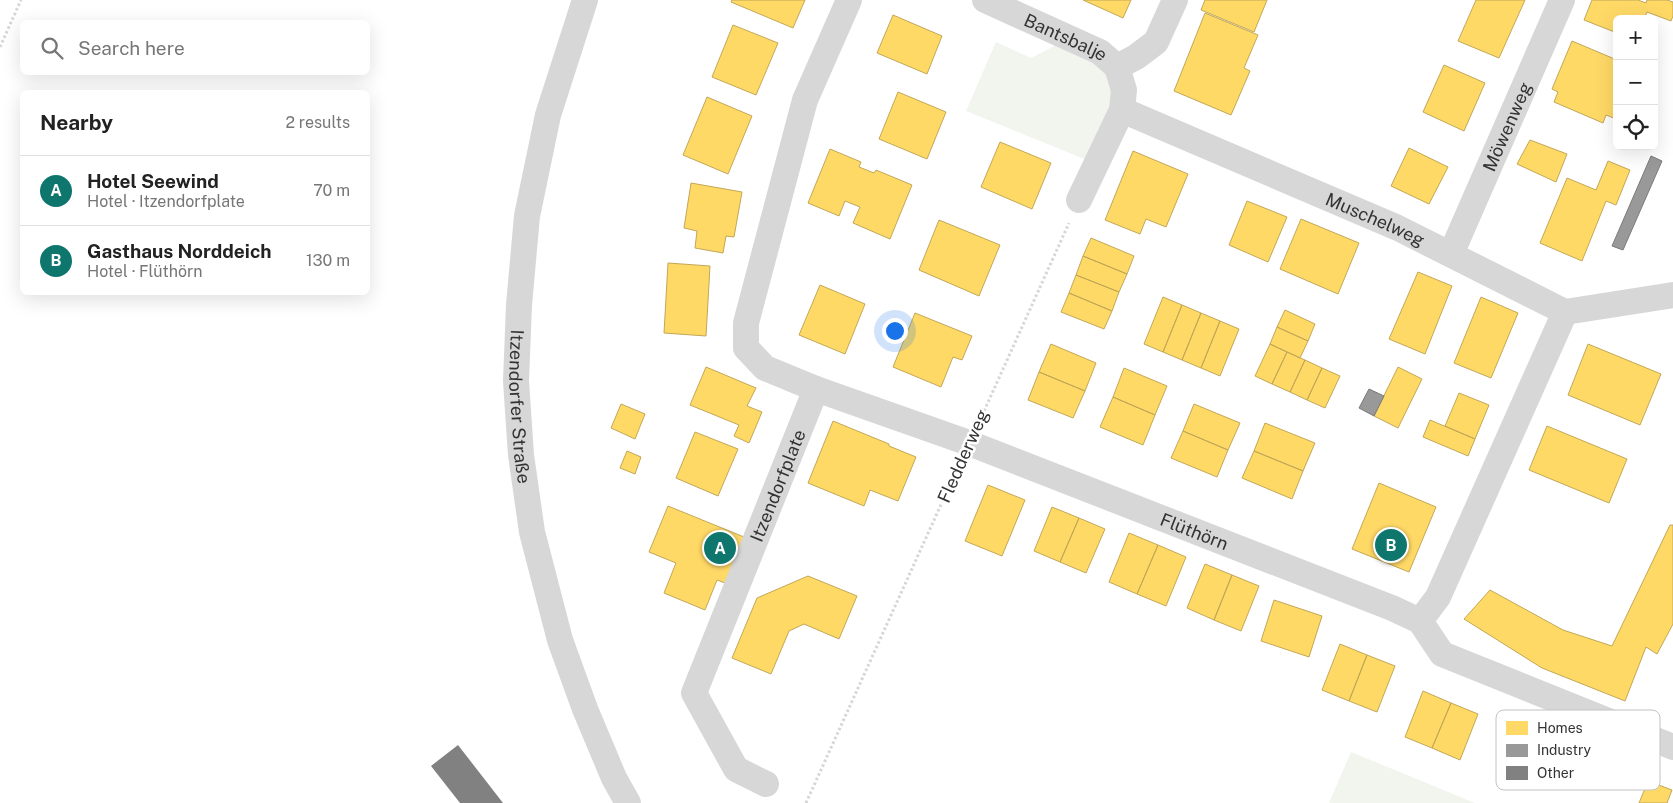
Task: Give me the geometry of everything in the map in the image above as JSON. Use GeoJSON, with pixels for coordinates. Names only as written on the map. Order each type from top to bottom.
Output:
{"type":"FeatureCollection","features":[{"type":"Feature","properties":{"kind":"street","name":"Itzendorfer Straße"},"geometry":{"type":"LineString","coordinates":[[584,0],[548,115],[527,216],[519,305],[516,381],[521,456],[532,532],[560,640],[585,709],[614,778],[628,803]]}},
{"type":"Feature","properties":{"kind":"street"},"geometry":{"type":"LineString","coordinates":[[849,0],[805,100],[746,323],[746,348],[765,368],[816,389],[969,443]]}},
{"type":"Feature","properties":{"kind":"street","name":"Bantsbalje"},"geometry":{"type":"LineString","coordinates":[[985,0],[1100,52],[1117,67]]}},
{"type":"Feature","properties":{"kind":"street"},"geometry":{"type":"LineString","coordinates":[[1079,200],[1122,110],[1124,90],[1117,67],[1136,57],[1156,42],[1175,0]]}},
{"type":"Feature","properties":{"kind":"street","name":"Möwenweg"},"geometry":{"type":"LineString","coordinates":[[1451,254],[1562,0]]}},
{"type":"Feature","properties":{"kind":"street","name":"Muschelweg"},"geometry":{"type":"LineString","coordinates":[[1122,110],[1398,228],[1565,312]]}},
{"type":"Feature","properties":{"kind":"street"},"geometry":{"type":"LineString","coordinates":[[1581,710],[1442,654],[1420,621],[1438,597],[1565,312],[1673,295]]}},
{"type":"Feature","properties":{"kind":"street","name":"Itzendorfplate"},"geometry":{"type":"LineString","coordinates":[[766,784],[736,769],[694,693],[816,389]]}},
{"type":"Feature","properties":{"kind":"street","name":"Flüthörn"},"geometry":{"type":"LineString","coordinates":[[969,443],[1392,608],[1420,621]]}},
{"type":"Feature","properties":{"kind":"street"},"geometry":{"type":"LineString","coordinates":[[1660,742],[1673,747]]}},
{"type":"Feature","properties":{"kind":"path"},"geometry":{"type":"LineString","coordinates":[[0,47],[21,0]]}},
{"type":"Feature","properties":{"kind":"path","name":"Fledderweg"},"geometry":{"type":"LineString","coordinates":[[806,803],[1079,200]]}},
{"type":"Feature","properties":{"kind":"shaded area"},"geometry":{"type":"Polygon","coordinates":[[[996,42],[1031,58],[1056,45],[1096,62],[1110,79],[1114,101],[1087,160],[966,111],[996,42]]]}},
{"type":"Feature","properties":{"kind":"shaded area"},"geometry":{"type":"Polygon","coordinates":[[[1351,752],[1475,803],[1329,803],[1351,752]]]}},
{"type":"Feature","properties":{"kind":"building: Homes"},"geometry":{"type":"Polygon","coordinates":[[[732,0],[805,0],[793,28],[731,2],[732,0]]]}},
{"type":"Feature","properties":{"kind":"building: Homes"},"geometry":{"type":"Polygon","coordinates":[[[1083,0],[1131,0],[1123,18],[1083,0]]]}},
{"type":"Feature","properties":{"kind":"building: Homes"},"geometry":{"type":"Polygon","coordinates":[[[1205,0],[1267,0],[1254,32],[1201,10],[1205,0]]]}},
{"type":"Feature","properties":{"kind":"building: Homes"},"geometry":{"type":"Polygon","coordinates":[[[1476,0],[1525,0],[1499,58],[1458,41],[1476,0]]]}},
{"type":"Feature","properties":{"kind":"building: Homes"},"geometry":{"type":"Polygon","coordinates":[[[1592,0],[1638,0],[1646,3],[1647,0],[1667,0],[1673,2],[1671,21],[1647,12],[1646,15],[1613,15],[1613,31],[1584,20],[1592,0]]]}},
{"type":"Feature","properties":{"kind":"building: Homes"},"geometry":{"type":"Polygon","coordinates":[[[1205,13],[1258,35],[1244,68],[1250,71],[1231,115],[1174,91],[1205,13]]]}},
{"type":"Feature","properties":{"kind":"building: Homes"},"geometry":{"type":"Polygon","coordinates":[[[893,15],[942,36],[927,74],[877,53],[893,15]]]}},
{"type":"Feature","properties":{"kind":"building: Homes"},"geometry":{"type":"Polygon","coordinates":[[[733,25],[778,43],[756,95],[712,77],[733,25]]]}},
{"type":"Feature","properties":{"kind":"building: Homes"},"geometry":{"type":"Polygon","coordinates":[[[1572,41],[1613,58],[1613,118],[1606,115],[1603,123],[1554,102],[1558,92],[1552,89],[1572,41]]]}},
{"type":"Feature","properties":{"kind":"building: Homes"},"geometry":{"type":"Polygon","coordinates":[[[1444,65],[1485,83],[1464,131],[1423,112],[1444,65]]]}},
{"type":"Feature","properties":{"kind":"building: Homes"},"geometry":{"type":"Polygon","coordinates":[[[898,92],[946,112],[927,159],[879,139],[898,92]]]}},
{"type":"Feature","properties":{"kind":"building: Homes"},"geometry":{"type":"Polygon","coordinates":[[[707,97],[752,116],[728,174],[683,155],[707,97]]]}},
{"type":"Feature","properties":{"kind":"building: Homes"},"geometry":{"type":"Polygon","coordinates":[[[1530,140],[1567,154],[1556,182],[1517,164],[1530,140]]]}},
{"type":"Feature","properties":{"kind":"building: Homes"},"geometry":{"type":"Polygon","coordinates":[[[1000,142],[1051,163],[1032,209],[981,187],[1000,142]]]}},
{"type":"Feature","properties":{"kind":"building: Homes"},"geometry":{"type":"Polygon","coordinates":[[[1409,148],[1448,167],[1429,204],[1391,186],[1409,148]]]}},
{"type":"Feature","properties":{"kind":"building: Homes"},"geometry":{"type":"Polygon","coordinates":[[[830,149],[861,162],[859,167],[874,173],[876,170],[912,185],[890,239],[853,223],[860,207],[845,201],[839,216],[808,203],[830,149]]]}},
{"type":"Feature","properties":{"kind":"building: Homes"},"geometry":{"type":"Polygon","coordinates":[[[1133,151],[1188,174],[1166,227],[1146,219],[1140,234],[1105,220],[1133,151]]]}},
{"type":"Feature","properties":{"kind":"building: Homes"},"geometry":{"type":"Polygon","coordinates":[[[1608,161],[1630,170],[1616,205],[1606,201],[1582,261],[1540,243],[1567,178],[1596,190],[1608,161]]]}},
{"type":"Feature","properties":{"kind":"building: Homes"},"geometry":{"type":"Polygon","coordinates":[[[691,183],[742,192],[734,237],[726,236],[723,253],[695,248],[697,231],[684,228],[691,183]]]}},
{"type":"Feature","properties":{"kind":"building: Homes"},"geometry":{"type":"Polygon","coordinates":[[[1247,201],[1287,217],[1268,262],[1229,245],[1247,201]]]}},
{"type":"Feature","properties":{"kind":"building: Homes"},"geometry":{"type":"Polygon","coordinates":[[[1301,219],[1359,243],[1338,294],[1280,269],[1301,219]]]}},
{"type":"Feature","properties":{"kind":"building: Homes"},"geometry":{"type":"Polygon","coordinates":[[[939,220],[1000,245],[979,296],[919,270],[939,220]]]}},
{"type":"Feature","properties":{"kind":"building: Homes"},"geometry":{"type":"Polygon","coordinates":[[[1091,238],[1134,256],[1127,274],[1083,256],[1091,238]]]}},
{"type":"Feature","properties":{"kind":"building: Homes"},"geometry":{"type":"Polygon","coordinates":[[[1083,256],[1127,274],[1119,292],[1076,275],[1083,256]]]}},
{"type":"Feature","properties":{"kind":"building: Homes"},"geometry":{"type":"Polygon","coordinates":[[[668,263],[710,266],[706,336],[664,333],[668,263]]]}},
{"type":"Feature","properties":{"kind":"building: Homes"},"geometry":{"type":"Polygon","coordinates":[[[1418,272],[1452,286],[1425,354],[1389,339],[1418,272]]]}},
{"type":"Feature","properties":{"kind":"building: Homes"},"geometry":{"type":"Polygon","coordinates":[[[1076,275],[1119,292],[1112,311],[1069,293],[1076,275]]]}},
{"type":"Feature","properties":{"kind":"building: Homes"},"geometry":{"type":"Polygon","coordinates":[[[820,285],[865,304],[845,354],[799,335],[820,285]]]}},
{"type":"Feature","properties":{"kind":"building: Homes"},"geometry":{"type":"Polygon","coordinates":[[[1069,293],[1112,311],[1104,329],[1061,312],[1069,293]]]}},
{"type":"Feature","properties":{"kind":"building: Homes"},"geometry":{"type":"Polygon","coordinates":[[[1163,297],[1182,305],[1163,352],[1144,344],[1163,297]]]}},
{"type":"Feature","properties":{"kind":"building: Homes"},"geometry":{"type":"Polygon","coordinates":[[[1481,297],[1518,313],[1491,378],[1454,363],[1481,297]]]}},
{"type":"Feature","properties":{"kind":"building: Homes"},"geometry":{"type":"Polygon","coordinates":[[[1182,305],[1201,313],[1182,360],[1163,352],[1182,305]]]}},
{"type":"Feature","properties":{"kind":"building: Homes"},"geometry":{"type":"Polygon","coordinates":[[[1285,310],[1315,324],[1308,341],[1277,327],[1285,310]]]}},
{"type":"Feature","properties":{"kind":"building: Homes"},"geometry":{"type":"Polygon","coordinates":[[[915,313],[972,336],[962,360],[953,357],[941,387],[893,367],[915,313]]]}},
{"type":"Feature","properties":{"kind":"building: Homes"},"geometry":{"type":"Polygon","coordinates":[[[1201,313],[1220,321],[1201,368],[1182,360],[1201,313]]]}},
{"type":"Feature","properties":{"kind":"building: Homes"},"geometry":{"type":"Polygon","coordinates":[[[1220,321],[1239,329],[1220,376],[1201,368],[1220,321]]]}},
{"type":"Feature","properties":{"kind":"building: Homes"},"geometry":{"type":"Polygon","coordinates":[[[1277,327],[1308,341],[1300,358],[1270,344],[1277,327]]]}},
{"type":"Feature","properties":{"kind":"building: Homes"},"geometry":{"type":"Polygon","coordinates":[[[1051,344],[1096,363],[1085,391],[1039,372],[1051,344]]]}},
{"type":"Feature","properties":{"kind":"building: Homes"},"geometry":{"type":"Polygon","coordinates":[[[1270,344],[1287,352],[1272,384],[1255,376],[1270,344]]]}},
{"type":"Feature","properties":{"kind":"building: Homes"},"geometry":{"type":"Polygon","coordinates":[[[1588,344],[1661,374],[1640,425],[1568,395],[1588,344]]]}},
{"type":"Feature","properties":{"kind":"building: Homes"},"geometry":{"type":"Polygon","coordinates":[[[1287,352],[1305,360],[1290,392],[1272,384],[1287,352]]]}},
{"type":"Feature","properties":{"kind":"building: Homes"},"geometry":{"type":"Polygon","coordinates":[[[1305,360],[1322,368],[1307,400],[1290,392],[1305,360]]]}},
{"type":"Feature","properties":{"kind":"building: Homes"},"geometry":{"type":"Polygon","coordinates":[[[706,367],[756,388],[747,406],[762,412],[749,443],[734,436],[739,425],[690,405],[706,367]]]}},
{"type":"Feature","properties":{"kind":"building: Homes"},"geometry":{"type":"Polygon","coordinates":[[[1398,367],[1422,379],[1398,428],[1374,416],[1398,367]]]}},
{"type":"Feature","properties":{"kind":"building: Homes"},"geometry":{"type":"Polygon","coordinates":[[[1124,368],[1167,386],[1155,415],[1113,397],[1124,368]]]}},
{"type":"Feature","properties":{"kind":"building: Homes"},"geometry":{"type":"Polygon","coordinates":[[[1322,368],[1340,376],[1325,408],[1307,400],[1322,368]]]}},
{"type":"Feature","properties":{"kind":"building: Homes"},"geometry":{"type":"Polygon","coordinates":[[[1039,372],[1085,391],[1073,418],[1028,400],[1039,372]]]}},
{"type":"Feature","properties":{"kind":"building: Homes"},"geometry":{"type":"Polygon","coordinates":[[[1459,393],[1489,405],[1475,439],[1445,426],[1459,393]]]}},
{"type":"Feature","properties":{"kind":"building: Homes"},"geometry":{"type":"Polygon","coordinates":[[[1113,397],[1155,415],[1143,445],[1100,427],[1113,397]]]}},
{"type":"Feature","properties":{"kind":"building: Homes"},"geometry":{"type":"Polygon","coordinates":[[[621,404],[645,414],[635,439],[611,428],[621,404]]]}},
{"type":"Feature","properties":{"kind":"building: Homes"},"geometry":{"type":"Polygon","coordinates":[[[1194,404],[1240,423],[1228,450],[1183,431],[1194,404]]]}},
{"type":"Feature","properties":{"kind":"building: Homes"},"geometry":{"type":"Polygon","coordinates":[[[1430,420],[1475,439],[1468,456],[1423,437],[1430,420]]]}},
{"type":"Feature","properties":{"kind":"building: Homes"},"geometry":{"type":"Polygon","coordinates":[[[833,421],[916,457],[898,501],[870,490],[864,506],[808,483],[833,421]]]}},
{"type":"Feature","properties":{"kind":"building: Homes"},"geometry":{"type":"Polygon","coordinates":[[[1265,423],[1315,443],[1303,471],[1254,451],[1265,423]]]}},
{"type":"Feature","properties":{"kind":"building: Homes"},"geometry":{"type":"Polygon","coordinates":[[[1547,426],[1627,459],[1609,503],[1529,470],[1547,426]]]}},
{"type":"Feature","properties":{"kind":"building: Homes"},"geometry":{"type":"Polygon","coordinates":[[[1183,431],[1228,450],[1217,477],[1171,458],[1183,431]]]}},
{"type":"Feature","properties":{"kind":"building: Homes"},"geometry":{"type":"Polygon","coordinates":[[[695,432],[738,449],[718,496],[676,478],[695,432]]]}},
{"type":"Feature","properties":{"kind":"building: Homes"},"geometry":{"type":"Polygon","coordinates":[[[627,451],[641,457],[635,474],[620,468],[627,451]]]}},
{"type":"Feature","properties":{"kind":"building: Homes"},"geometry":{"type":"Polygon","coordinates":[[[1254,451],[1303,471],[1292,499],[1242,478],[1254,451]]]}},
{"type":"Feature","properties":{"kind":"building: Homes"},"geometry":{"type":"Polygon","coordinates":[[[1379,483],[1436,507],[1409,572],[1352,549],[1379,483]]]}},
{"type":"Feature","properties":{"kind":"building: Homes"},"geometry":{"type":"Polygon","coordinates":[[[988,485],[1025,500],[1002,556],[965,541],[988,485]]]}},
{"type":"Feature","properties":{"kind":"building: Homes"},"geometry":{"type":"Polygon","coordinates":[[[668,506],[744,537],[725,583],[717,580],[705,610],[664,593],[676,563],[649,552],[668,506]]]}},
{"type":"Feature","properties":{"kind":"building: Homes"},"geometry":{"type":"Polygon","coordinates":[[[1052,507],[1079,518],[1060,562],[1034,551],[1052,507]]]}},
{"type":"Feature","properties":{"kind":"building: Homes"},"geometry":{"type":"Polygon","coordinates":[[[1079,518],[1105,529],[1086,573],[1060,562],[1079,518]]]}},
{"type":"Feature","properties":{"kind":"building: Homes"},"geometry":{"type":"Polygon","coordinates":[[[1670,525],[1673,525],[1673,624],[1657,654],[1646,647],[1625,701],[1542,668],[1464,619],[1490,590],[1563,630],[1612,646],[1670,525]]]}},
{"type":"Feature","properties":{"kind":"building: Homes"},"geometry":{"type":"Polygon","coordinates":[[[1129,533],[1158,545],[1137,594],[1109,582],[1129,533]]]}},
{"type":"Feature","properties":{"kind":"building: Homes"},"geometry":{"type":"Polygon","coordinates":[[[1158,545],[1186,557],[1166,606],[1137,594],[1158,545]]]}},
{"type":"Feature","properties":{"kind":"building: Homes"},"geometry":{"type":"Polygon","coordinates":[[[1205,564],[1232,575],[1214,620],[1187,608],[1205,564]]]}},
{"type":"Feature","properties":{"kind":"building: Homes"},"geometry":{"type":"Polygon","coordinates":[[[1232,575],[1259,586],[1241,631],[1214,620],[1232,575]]]}},
{"type":"Feature","properties":{"kind":"building: Homes"},"geometry":{"type":"Polygon","coordinates":[[[808,576],[857,596],[839,639],[804,624],[789,631],[771,674],[732,658],[757,598],[808,576]]]}},
{"type":"Feature","properties":{"kind":"building: Homes"},"geometry":{"type":"Polygon","coordinates":[[[1274,600],[1322,616],[1309,657],[1261,641],[1274,600]]]}},
{"type":"Feature","properties":{"kind":"building: Homes"},"geometry":{"type":"Polygon","coordinates":[[[1340,644],[1367,655],[1349,701],[1322,690],[1340,644]]]}},
{"type":"Feature","properties":{"kind":"building: Homes"},"geometry":{"type":"Polygon","coordinates":[[[1367,655],[1395,666],[1377,712],[1349,701],[1367,655]]]}},
{"type":"Feature","properties":{"kind":"building: Homes"},"geometry":{"type":"Polygon","coordinates":[[[1423,691],[1451,703],[1432,748],[1405,737],[1423,691]]]}},
{"type":"Feature","properties":{"kind":"building: Homes"},"geometry":{"type":"Polygon","coordinates":[[[1451,703],[1478,714],[1460,760],[1432,748],[1451,703]]]}},
{"type":"Feature","properties":{"kind":"building: Homes"},"geometry":{"type":"Polygon","coordinates":[[[1660,786],[1672,790],[1667,803],[1639,803],[1644,790],[1660,790],[1660,786]]]}},
{"type":"Feature","properties":{"kind":"building: Industry"},"geometry":{"type":"Polygon","coordinates":[[[1651,156],[1662,161],[1623,250],[1612,246],[1651,156]]]}},
{"type":"Feature","properties":{"kind":"building: Industry"},"geometry":{"type":"Polygon","coordinates":[[[1369,389],[1384,396],[1374,416],[1359,408],[1369,389]]]}},
{"type":"Feature","properties":{"kind":"building: Other"},"geometry":{"type":"Polygon","coordinates":[[[458,745],[503,803],[460,803],[431,766],[458,745]]]}},
{"type":"Feature","properties":{"kind":"place","name":"Gasthaus Norddeich"},"geometry":{"type":"Point","coordinates":[1391,545]}},
{"type":"Feature","properties":{"kind":"place","name":"Hotel Seewind"},"geometry":{"type":"Point","coordinates":[720,548]}}]}
